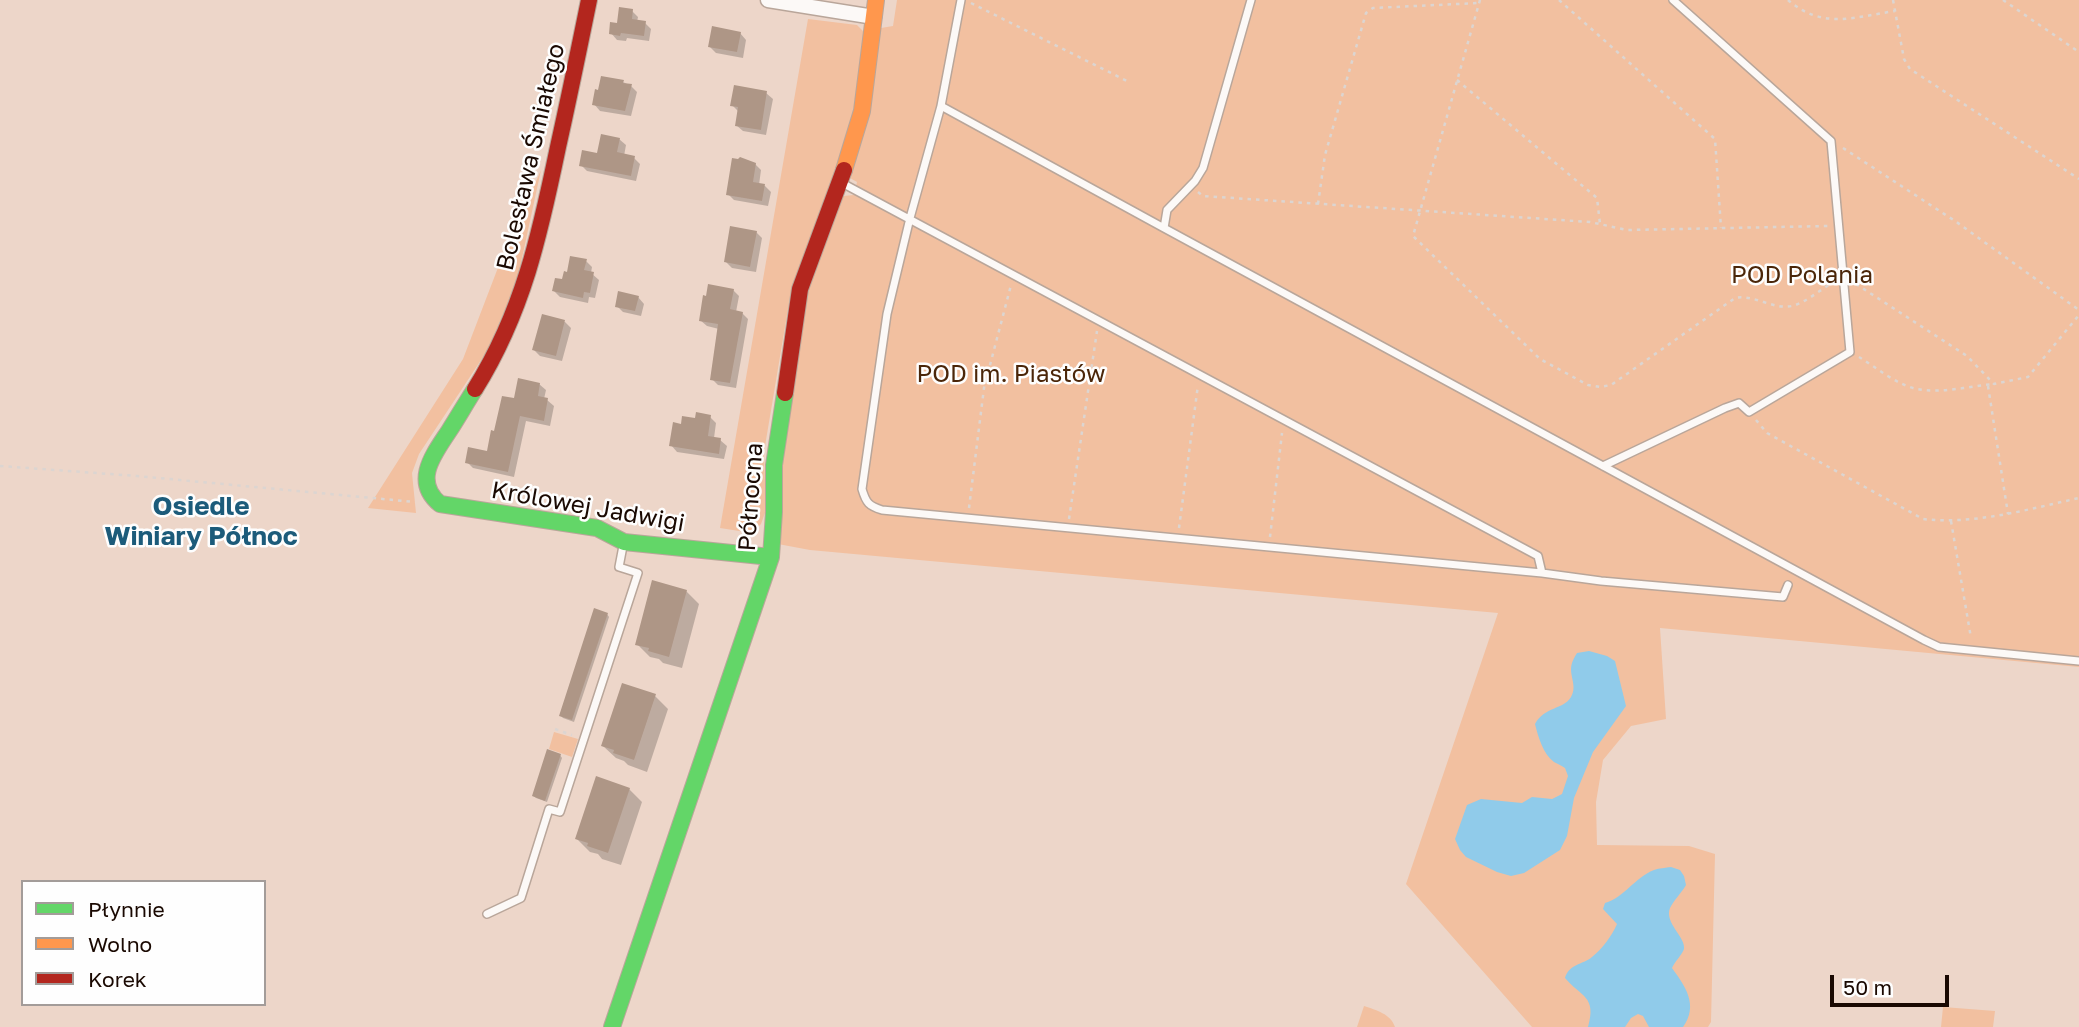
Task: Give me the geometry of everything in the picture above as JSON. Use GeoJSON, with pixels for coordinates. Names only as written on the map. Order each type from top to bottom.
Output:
{"type":"FeatureCollection","features":[{"type":"Feature","properties":{"kind":"street","name":"Bolesława Śmiałego"},"geometry":{"type":"LineString","coordinates":[[440,504],[431,498],[427,490],[427,471],[430,461],[499,347],[526,283],[543,221],[589,0]]}},
{"type":"Feature","properties":{"kind":"street"},"geometry":{"type":"LineString","coordinates":[[768,0],[874,18]]}},
{"type":"Feature","properties":{"kind":"street","name":"Północna"},"geometry":{"type":"LineString","coordinates":[[612,1027],[771,557],[774,465],[800,289],[841,182],[862,111],[876,0]]}},
{"type":"Feature","properties":{"kind":"street","name":"Królowej Jadwigi"},"geometry":{"type":"LineString","coordinates":[[440,504],[597,527],[624,542],[771,557]]}},
{"type":"Feature","properties":{"kind":"lane"},"geometry":{"type":"LineString","coordinates":[[963,0],[941,106],[887,314],[862,489],[865,502],[871,507],[1068,529],[1783,597],[1788,585]]}},
{"type":"Feature","properties":{"kind":"lane"},"geometry":{"type":"LineString","coordinates":[[1164,229],[1167,211],[1203,168],[1251,0]]}},
{"type":"Feature","properties":{"kind":"lane"},"geometry":{"type":"LineString","coordinates":[[1603,466],[1732,405],[1739,403],[1749,412],[1850,352],[1831,141],[1673,0]]}},
{"type":"Feature","properties":{"kind":"lane"},"geometry":{"type":"LineString","coordinates":[[941,106],[1924,640],[1939,646],[2079,661]]}},
{"type":"Feature","properties":{"kind":"lane"},"geometry":{"type":"LineString","coordinates":[[841,182],[1538,556],[1542,573]]}},
{"type":"Feature","properties":{"kind":"lane"},"geometry":{"type":"LineString","coordinates":[[487,914],[521,898],[550,809],[560,812],[638,573],[619,567],[624,542]]}},
{"type":"Feature","properties":{"kind":"path"},"geometry":{"type":"LineString","coordinates":[[963,0],[1129,82]]}},
{"type":"Feature","properties":{"kind":"path"},"geometry":{"type":"LineString","coordinates":[[1559,0],[1715,139],[1721,228]]}},
{"type":"Feature","properties":{"kind":"path"},"geometry":{"type":"LineString","coordinates":[[1788,0],[1801,11],[1821,19],[1839,20],[1895,11]]}},
{"type":"Feature","properties":{"kind":"path"},"geometry":{"type":"LineString","coordinates":[[1894,0],[1904,59],[1910,69],[2079,179]]}},
{"type":"Feature","properties":{"kind":"path"},"geometry":{"type":"LineString","coordinates":[[2003,0],[2079,52]]}},
{"type":"Feature","properties":{"kind":"path"},"geometry":{"type":"LineString","coordinates":[[1318,204],[1325,155],[1366,13],[1373,8],[1479,1],[1413,236],[1540,359],[1588,385],[1611,385],[1735,298],[1743,296],[1784,307],[1795,306],[1843,276],[1966,356],[1994,384]]}},
{"type":"Feature","properties":{"kind":"path"},"geometry":{"type":"LineString","coordinates":[[1457,80],[1597,198],[1600,224]]}},
{"type":"Feature","properties":{"kind":"path"},"geometry":{"type":"LineString","coordinates":[[1831,141],[1955,221],[2079,312],[2028,377],[1994,384],[1940,390],[1916,389],[1897,381],[1850,352]]}},
{"type":"Feature","properties":{"kind":"path"},"geometry":{"type":"LineString","coordinates":[[1191,185],[1203,196],[1590,222],[1627,230],[1839,226]]}},
{"type":"Feature","properties":{"kind":"path"},"geometry":{"type":"LineString","coordinates":[[967,518],[984,388],[1013,274]]}},
{"type":"Feature","properties":{"kind":"path"},"geometry":{"type":"LineString","coordinates":[[1068,529],[1099,319]]}},
{"type":"Feature","properties":{"kind":"path"},"geometry":{"type":"LineString","coordinates":[[2075,320],[2079,323]]}},
{"type":"Feature","properties":{"kind":"path"},"geometry":{"type":"LineString","coordinates":[[1177,538],[1200,374]]}},
{"type":"Feature","properties":{"kind":"path"},"geometry":{"type":"LineString","coordinates":[[1988,384],[2008,514]]}},
{"type":"Feature","properties":{"kind":"path"},"geometry":{"type":"LineString","coordinates":[[1749,412],[1767,433],[1923,519],[1951,520],[2008,514],[2079,498]]}},
{"type":"Feature","properties":{"kind":"path"},"geometry":{"type":"LineString","coordinates":[[1269,548],[1283,418]]}},
{"type":"Feature","properties":{"kind":"path"},"geometry":{"type":"LineString","coordinates":[[0,466],[440,504]]}},
{"type":"Feature","properties":{"kind":"path"},"geometry":{"type":"LineString","coordinates":[[1951,520],[1973,650]]}},
{"type":"Feature","properties":{"kind":"green space"},"geometry":{"type":"Polygon","coordinates":[[[897,0],[2079,0],[2079,667],[1660,628],[1666,719],[1631,726],[1603,760],[1596,802],[1597,845],[1689,846],[1715,854],[1711,1022],[1708,1027],[1532,1027],[1406,884],[1498,613],[810,550],[778,544],[780,457],[806,295],[843,196],[854,195],[857,182],[850,178],[881,28],[893,26],[897,0]]]}},
{"type":"Feature","properties":{"kind":"green space"},"geometry":{"type":"Polygon","coordinates":[[[808,19],[857,25],[864,32],[853,114],[791,291],[764,452],[766,510],[761,524],[752,533],[720,528],[808,19]]]}},
{"type":"Feature","properties":{"kind":"green space"},"geometry":{"type":"Polygon","coordinates":[[[541,170],[517,281],[489,348],[419,454],[412,473],[416,513],[368,508],[463,359],[499,265],[541,170]]]}},
{"type":"Feature","properties":{"kind":"green space"},"geometry":{"type":"Polygon","coordinates":[[[554,732],[578,739],[572,757],[549,749],[554,732]]]}},
{"type":"Feature","properties":{"kind":"green space"},"geometry":{"type":"Polygon","coordinates":[[[1364,1006],[1387,1016],[1395,1027],[1357,1027],[1364,1006]]]}},
{"type":"Feature","properties":{"kind":"green space"},"geometry":{"type":"Polygon","coordinates":[[[1943,1007],[1995,1011],[1993,1027],[1941,1027],[1943,1007]]]}},
{"type":"Feature","properties":{"kind":"water"},"geometry":{"type":"Polygon","coordinates":[[[1589,651],[1615,661],[1626,706],[1593,752],[1574,798],[1567,836],[1560,850],[1524,873],[1511,876],[1466,857],[1455,839],[1467,805],[1481,799],[1522,803],[1532,797],[1552,799],[1562,794],[1568,776],[1565,768],[1547,754],[1535,724],[1544,714],[1571,697],[1574,688],[1572,662],[1577,653],[1589,651]]]}},
{"type":"Feature","properties":{"kind":"water"},"geometry":{"type":"Polygon","coordinates":[[[1671,867],[1680,870],[1686,885],[1670,908],[1669,914],[1684,944],[1683,951],[1672,968],[1688,996],[1688,1019],[1683,1027],[1649,1027],[1643,1016],[1638,1014],[1631,1018],[1625,1027],[1588,1027],[1589,1003],[1565,978],[1567,973],[1596,954],[1615,929],[1617,924],[1603,909],[1605,903],[1647,873],[1671,867]]]}},
{"type":"Feature","properties":{"kind":"building"},"geometry":{"type":"Polygon","coordinates":[[[619,7],[633,9],[632,19],[646,21],[644,36],[609,34],[610,22],[617,23],[619,7]]]}},
{"type":"Feature","properties":{"kind":"building"},"geometry":{"type":"Polygon","coordinates":[[[712,26],[741,32],[737,52],[708,47],[712,26]]]}},
{"type":"Feature","properties":{"kind":"building"},"geometry":{"type":"Polygon","coordinates":[[[601,76],[632,84],[625,111],[592,105],[601,76]]]}},
{"type":"Feature","properties":{"kind":"building"},"geometry":{"type":"Polygon","coordinates":[[[734,85],[767,91],[761,130],[735,126],[738,107],[730,106],[734,85]]]}},
{"type":"Feature","properties":{"kind":"building"},"geometry":{"type":"Polygon","coordinates":[[[601,134],[620,138],[617,152],[635,156],[631,176],[579,166],[582,150],[597,153],[601,134]]]}},
{"type":"Feature","properties":{"kind":"building"},"geometry":{"type":"Polygon","coordinates":[[[740,157],[756,163],[753,182],[765,184],[762,201],[726,195],[732,158],[740,157]]]}},
{"type":"Feature","properties":{"kind":"building"},"geometry":{"type":"Polygon","coordinates":[[[730,226],[757,231],[750,267],[724,262],[730,226]]]}},
{"type":"Feature","properties":{"kind":"building"},"geometry":{"type":"Polygon","coordinates":[[[570,256],[587,259],[584,270],[594,272],[590,293],[584,292],[583,298],[552,291],[555,278],[562,279],[564,271],[567,272],[570,256]]]}},
{"type":"Feature","properties":{"kind":"building"},"geometry":{"type":"Polygon","coordinates":[[[708,284],[734,289],[730,309],[743,312],[730,383],[710,380],[718,324],[699,321],[703,295],[706,296],[708,284]]]}},
{"type":"Feature","properties":{"kind":"building"},"geometry":{"type":"Polygon","coordinates":[[[618,291],[639,296],[635,311],[615,307],[618,291]]]}},
{"type":"Feature","properties":{"kind":"building"},"geometry":{"type":"Polygon","coordinates":[[[542,314],[565,320],[556,356],[532,350],[542,314]]]}},
{"type":"Feature","properties":{"kind":"building"},"geometry":{"type":"Polygon","coordinates":[[[518,378],[540,383],[538,396],[548,398],[544,421],[520,416],[508,472],[465,463],[468,447],[487,451],[502,396],[514,398],[518,378]]]}},
{"type":"Feature","properties":{"kind":"building"},"geometry":{"type":"Polygon","coordinates":[[[696,412],[711,415],[708,436],[721,438],[719,454],[669,446],[673,422],[681,424],[682,416],[695,418],[696,412]]]}},
{"type":"Feature","properties":{"kind":"building"},"geometry":{"type":"Polygon","coordinates":[[[652,580],[687,590],[669,657],[635,645],[652,580]]]}},
{"type":"Feature","properties":{"kind":"building"},"geometry":{"type":"Polygon","coordinates":[[[594,608],[608,613],[572,720],[559,716],[594,608]]]}},
{"type":"Feature","properties":{"kind":"building"},"geometry":{"type":"Polygon","coordinates":[[[622,683],[656,694],[634,760],[601,746],[622,683]]]}},
{"type":"Feature","properties":{"kind":"building"},"geometry":{"type":"Polygon","coordinates":[[[547,749],[561,754],[545,801],[532,796],[547,749]]]}},
{"type":"Feature","properties":{"kind":"building"},"geometry":{"type":"Polygon","coordinates":[[[596,776],[630,788],[608,853],[575,839],[596,776]]]}},
{"type":"Feature","properties":{"kind":"traffic: fast"},"geometry":{"type":"LineString","coordinates":[[475,389],[428,467],[427,486],[440,504],[597,528],[624,542],[771,557]]}},
{"type":"Feature","properties":{"kind":"traffic: fast"},"geometry":{"type":"LineString","coordinates":[[612,1027],[771,557],[774,465],[785,393]]}},
{"type":"Feature","properties":{"kind":"traffic: slow"},"geometry":{"type":"LineString","coordinates":[[844,170],[862,111],[876,0]]}},
{"type":"Feature","properties":{"kind":"traffic: jam"},"geometry":{"type":"LineString","coordinates":[[475,389],[506,331],[528,272],[544,211],[589,0]]}},
{"type":"Feature","properties":{"kind":"traffic: jam"},"geometry":{"type":"LineString","coordinates":[[785,393],[800,289],[844,170]]}},
{"type":"Feature","properties":{"kind":"district","name":"Osiedle Winiary Północ"},"geometry":{"type":"Point","coordinates":[201,522]}},
{"type":"Feature","properties":{"kind":"park label","name":"POD Polania"},"geometry":{"type":"Point","coordinates":[1802,275]}},
{"type":"Feature","properties":{"kind":"park label","name":"POD im. Piastów"},"geometry":{"type":"Point","coordinates":[1011,374]}}]}
